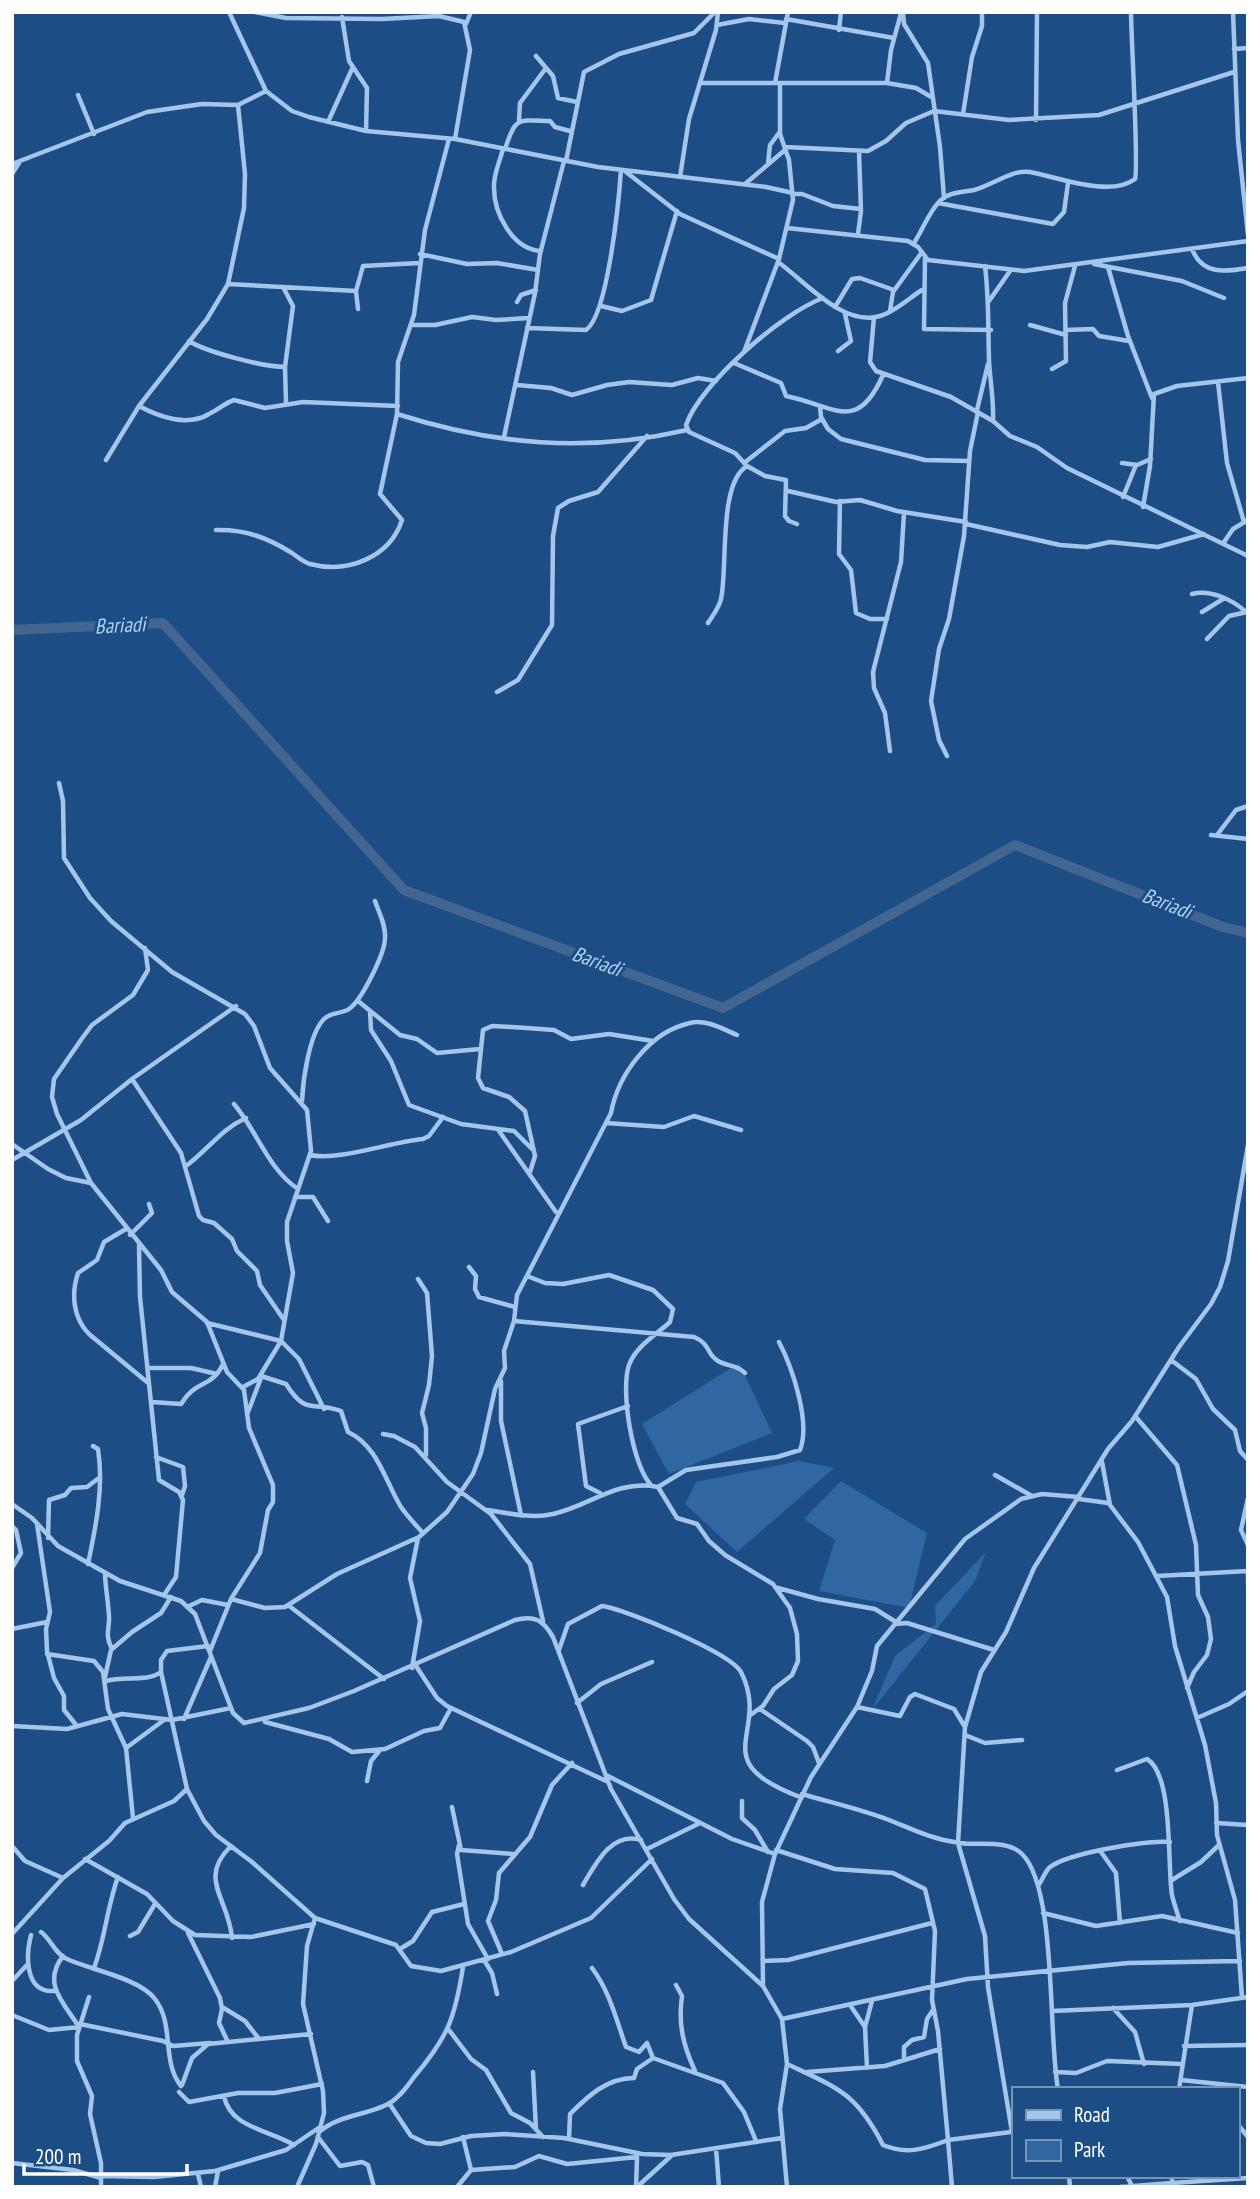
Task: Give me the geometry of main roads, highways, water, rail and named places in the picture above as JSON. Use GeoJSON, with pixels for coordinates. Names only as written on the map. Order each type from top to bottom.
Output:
{"type":"FeatureCollection","features":[{"type":"Feature","properties":{"kind":"waterway","name":"Bariadi"},"geometry":{"type":"LineString","coordinates":[[12,630],[163,623],[404,890],[723,1008],[1015,845],[1223,927],[1248,933]]}}]}
